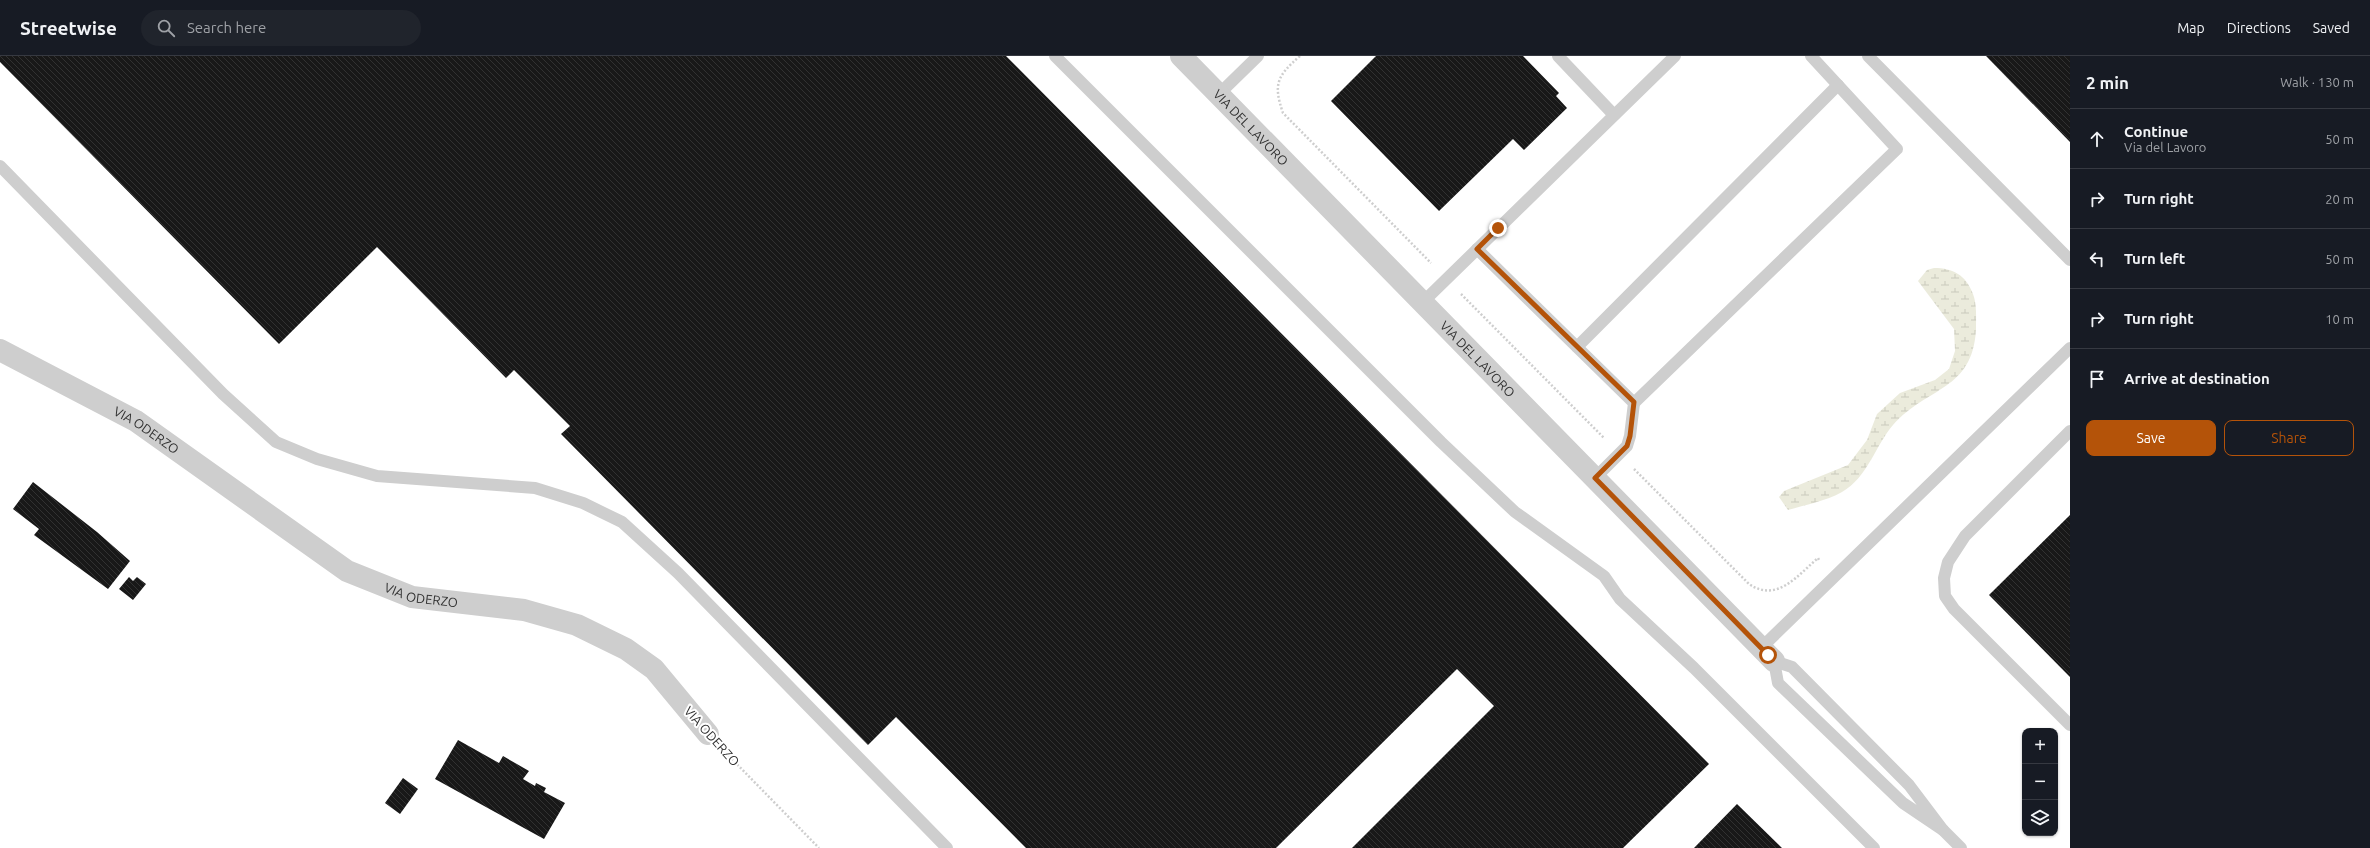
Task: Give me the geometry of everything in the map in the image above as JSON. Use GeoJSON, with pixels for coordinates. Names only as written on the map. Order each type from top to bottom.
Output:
{"type":"FeatureCollection","features":[{"type":"Feature","properties":{"kind":"street","name":"VIA DEL LAVORO"},"geometry":{"type":"LineString","coordinates":[[1181,56],[1220,94],[1768,655]]}},
{"type":"Feature","properties":{"kind":"street","name":"VIA ODERZO"},"geometry":{"type":"LineString","coordinates":[[0,350],[136,421],[347,571],[412,597],[524,610],[577,625],[626,649],[654,670],[708,734]]}},
{"type":"Feature","properties":{"kind":"lane"},"geometry":{"type":"LineString","coordinates":[[1055,56],[1441,442],[1515,512],[1604,576],[1620,599],[1694,668],[1874,848]]}},
{"type":"Feature","properties":{"kind":"lane"},"geometry":{"type":"LineString","coordinates":[[1220,94],[1258,56]]}},
{"type":"Feature","properties":{"kind":"lane"},"geometry":{"type":"LineString","coordinates":[[1558,56],[1614,115]]}},
{"type":"Feature","properties":{"kind":"lane"},"geometry":{"type":"LineString","coordinates":[[1423,302],[1675,56]]}},
{"type":"Feature","properties":{"kind":"lane"},"geometry":{"type":"LineString","coordinates":[[1595,478],[1627,446],[1630,436],[1634,402],[1897,149],[1811,56]]}},
{"type":"Feature","properties":{"kind":"lane"},"geometry":{"type":"LineString","coordinates":[[1868,56],[2070,260]]}},
{"type":"Feature","properties":{"kind":"lane"},"geometry":{"type":"LineString","coordinates":[[1577,347],[1838,85]]}},
{"type":"Feature","properties":{"kind":"lane"},"geometry":{"type":"LineString","coordinates":[[0,166],[223,394],[276,442],[317,459],[377,476],[535,488],[583,503],[622,522],[678,574],[947,848]]}},
{"type":"Feature","properties":{"kind":"lane"},"geometry":{"type":"LineString","coordinates":[[1477,249],[1634,402]]}},
{"type":"Feature","properties":{"kind":"lane"},"geometry":{"type":"LineString","coordinates":[[1768,655],[1834,577],[2070,348]]}},
{"type":"Feature","properties":{"kind":"lane"},"geometry":{"type":"LineString","coordinates":[[2070,431],[1965,536],[1948,562],[1944,578],[1945,596],[1954,609],[2070,725]]}},
{"type":"Feature","properties":{"kind":"lane"},"geometry":{"type":"LineString","coordinates":[[1768,655],[1778,683],[1903,803],[1943,830]]}},
{"type":"Feature","properties":{"kind":"lane"},"geometry":{"type":"LineString","coordinates":[[1768,655],[1792,668],[1798,673],[1909,785],[1943,830],[1961,848]]}},
{"type":"Feature","properties":{"kind":"path"},"geometry":{"type":"LineString","coordinates":[[1300,56],[1284,71],[1278,86],[1278,97],[1283,114],[1743,578],[1758,590],[1774,590],[1786,586],[1818,558],[1834,577]]}},
{"type":"Feature","properties":{"kind":"path","name":"VIA ODERZO"},"geometry":{"type":"LineString","coordinates":[[708,734],[819,848]]}},
{"type":"Feature","properties":{"kind":"green space"},"geometry":{"type":"Polygon","coordinates":[[[1934,268],[1947,269],[1963,277],[1973,294],[1976,307],[1976,330],[1973,350],[1966,365],[1957,377],[1906,412],[1893,425],[1865,470],[1851,486],[1829,498],[1788,510],[1779,497],[1784,491],[1848,465],[1867,440],[1877,414],[1900,393],[1935,380],[1949,369],[1955,351],[1954,329],[1918,281],[1927,270],[1934,268]]]}},
{"type":"Feature","properties":{"kind":"building"},"geometry":{"type":"Polygon","coordinates":[[[0,56],[1006,56],[1709,764],[1623,848],[1352,848],[1494,706],[1457,669],[1276,848],[1026,848],[896,717],[868,745],[561,434],[570,426],[514,370],[506,378],[377,247],[279,344],[0,62],[0,56]]]}},
{"type":"Feature","properties":{"kind":"building"},"geometry":{"type":"Polygon","coordinates":[[[1376,56],[1523,56],[1559,93],[1556,96],[1567,108],[1524,150],[1513,139],[1439,211],[1331,101],[1376,56]]]}},
{"type":"Feature","properties":{"kind":"building"},"geometry":{"type":"Polygon","coordinates":[[[1986,56],[2070,56],[2070,142],[1986,56]]]}},
{"type":"Feature","properties":{"kind":"building"},"geometry":{"type":"Polygon","coordinates":[[[33,482],[97,532],[130,561],[108,589],[34,535],[39,529],[13,509],[33,482]]]}},
{"type":"Feature","properties":{"kind":"building"},"geometry":{"type":"Polygon","coordinates":[[[2070,515],[2070,677],[1989,595],[2070,515]]]}},
{"type":"Feature","properties":{"kind":"building"},"geometry":{"type":"Polygon","coordinates":[[[129,577],[133,581],[137,577],[146,584],[133,600],[119,589],[129,577]]]}},
{"type":"Feature","properties":{"kind":"building"},"geometry":{"type":"Polygon","coordinates":[[[458,740],[499,763],[503,756],[529,771],[523,779],[535,786],[536,783],[546,788],[544,792],[565,803],[544,839],[435,779],[458,740]]]}},
{"type":"Feature","properties":{"kind":"building"},"geometry":{"type":"Polygon","coordinates":[[[403,778],[418,789],[400,814],[385,803],[403,778]]]}},
{"type":"Feature","properties":{"kind":"building"},"geometry":{"type":"Polygon","coordinates":[[[1737,804],[1782,848],[1694,848],[1737,804]]]}},
{"type":"Feature","properties":{"kind":"route"},"geometry":{"type":"LineString","coordinates":[[1498,228],[1477,249],[1634,402],[1630,436],[1627,446],[1595,478],[1768,655]]}}]}
